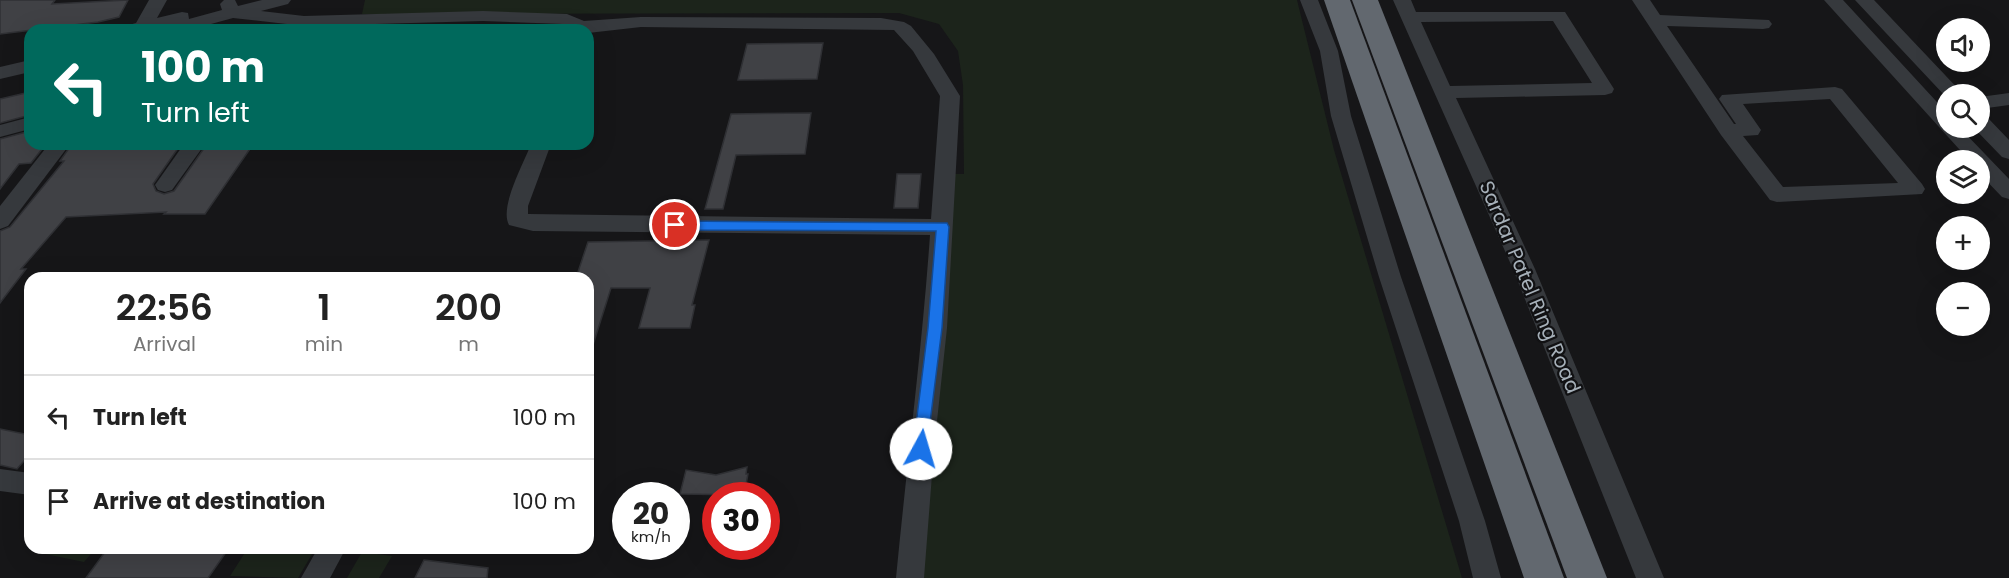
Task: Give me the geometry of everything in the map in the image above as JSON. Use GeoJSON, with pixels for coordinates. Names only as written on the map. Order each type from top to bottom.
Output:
{"type":"FeatureCollection","features":[{"type":"Feature","properties":{"kind":"highway"},"geometry":{"type":"LineString","coordinates":[[1337,0],[1544,578]]}},
{"type":"Feature","properties":{"kind":"highway"},"geometry":{"type":"LineString","coordinates":[[1365,0],[1587,578]]}},
{"type":"Feature","properties":{"kind":"street"},"geometry":{"type":"LineString","coordinates":[[140,24],[158,0]]}},
{"type":"Feature","properties":{"kind":"street"},"geometry":{"type":"LineString","coordinates":[[155,24],[235,6],[282,0]]}},
{"type":"Feature","properties":{"kind":"street"},"geometry":{"type":"LineString","coordinates":[[1309,0],[1329,51],[1341,116],[1390,277],[1472,521],[1487,578]]}},
{"type":"Feature","properties":{"kind":"street"},"geometry":{"type":"LineString","coordinates":[[1641,0],[1728,130],[1777,195],[1915,189],[1835,93],[1729,99],[1751,130],[1728,130]]}},
{"type":"Feature","properties":{"kind":"street"},"geometry":{"type":"LineString","coordinates":[[1833,0],[1936,113]]}},
{"type":"Feature","properties":{"kind":"street"},"geometry":{"type":"LineString","coordinates":[[1864,0],[1944,84]]}},
{"type":"Feature","properties":{"kind":"street"},"geometry":{"type":"LineString","coordinates":[[185,24],[235,6],[304,21],[351,12],[567,19],[575,24]]}},
{"type":"Feature","properties":{"kind":"street"},"geometry":{"type":"LineString","coordinates":[[1406,9],[1559,16],[1605,89],[1445,92]]}},
{"type":"Feature","properties":{"kind":"street","name":"Sardar Patel Ring Road"},"geometry":{"type":"LineString","coordinates":[[1406,9],[1564,363],[1650,578]]}},
{"type":"Feature","properties":{"kind":"street"},"geometry":{"type":"LineString","coordinates":[[1654,20],[1763,24]]}},
{"type":"Feature","properties":{"kind":"street"},"geometry":{"type":"LineString","coordinates":[[594,27],[641,22],[899,25],[916,41],[924,57],[947,86],[950,96],[943,227],[910,578]]}},
{"type":"Feature","properties":{"kind":"street"},"geometry":{"type":"LineString","coordinates":[[0,62],[24,56]]}},
{"type":"Feature","properties":{"kind":"street"},"geometry":{"type":"LineString","coordinates":[[0,73],[24,67]]}},
{"type":"Feature","properties":{"kind":"street"},"geometry":{"type":"LineString","coordinates":[[1990,102],[2009,99]]}},
{"type":"Feature","properties":{"kind":"street"},"geometry":{"type":"LineString","coordinates":[[0,131],[24,125]]}},
{"type":"Feature","properties":{"kind":"street"},"geometry":{"type":"LineString","coordinates":[[1990,132],[2009,152]]}},
{"type":"Feature","properties":{"kind":"street"},"geometry":{"type":"LineString","coordinates":[[1959,138],[1970,150]]}},
{"type":"Feature","properties":{"kind":"street"},"geometry":{"type":"LineString","coordinates":[[0,221],[55,150]]}},
{"type":"Feature","properties":{"kind":"street"},"geometry":{"type":"LineString","coordinates":[[165,185],[191,150]]}},
{"type":"Feature","properties":{"kind":"street"},"geometry":{"type":"LineString","coordinates":[[539,150],[517,206],[517,220],[533,223],[653,225],[943,227]]}},
{"type":"Feature","properties":{"kind":"street"},"geometry":{"type":"LineString","coordinates":[[1990,172],[2009,192]]}},
{"type":"Feature","properties":{"kind":"street"},"geometry":{"type":"LineString","coordinates":[[0,480],[24,483]]}},
{"type":"Feature","properties":{"kind":"street"},"geometry":{"type":"LineString","coordinates":[[315,578],[329,554]]}},
{"type":"Feature","properties":{"kind":"shaded area"},"geometry":{"type":"Polygon","coordinates":[[[365,0],[1297,0],[1334,150],[1462,578],[900,578],[939,174],[964,174],[963,85],[958,51],[939,24],[899,13],[362,14],[365,0]]]}},
{"type":"Feature","properties":{"kind":"shaded area"},"geometry":{"type":"Polygon","coordinates":[[[45,554],[91,554],[84,562],[45,554]]]}},
{"type":"Feature","properties":{"kind":"shaded area"},"geometry":{"type":"Polygon","coordinates":[[[244,554],[312,554],[298,578],[230,576],[244,554]]]}},
{"type":"Feature","properties":{"kind":"shaded area"},"geometry":{"type":"Polygon","coordinates":[[[361,554],[392,556],[379,578],[347,578],[361,554]]]}},
{"type":"Feature","properties":{"kind":"building"},"geometry":{"type":"Polygon","coordinates":[[[0,0],[55,0],[52,4],[128,0],[119,17],[82,24],[24,24],[24,31],[0,34],[0,0]]]}},
{"type":"Feature","properties":{"kind":"building"},"geometry":{"type":"Polygon","coordinates":[[[823,43],[817,79],[738,80],[747,44],[823,43]]]}},
{"type":"Feature","properties":{"kind":"building"},"geometry":{"type":"Polygon","coordinates":[[[24,93],[24,117],[0,123],[0,99],[24,93]]]}},
{"type":"Feature","properties":{"kind":"building"},"geometry":{"type":"Polygon","coordinates":[[[811,113],[805,154],[736,155],[723,209],[705,209],[731,114],[811,113]]]}},
{"type":"Feature","properties":{"kind":"building"},"geometry":{"type":"Polygon","coordinates":[[[24,133],[24,150],[41,150],[31,163],[19,164],[0,189],[0,139],[24,133]]]}},
{"type":"Feature","properties":{"kind":"building"},"geometry":{"type":"Polygon","coordinates":[[[68,150],[177,150],[153,184],[156,191],[164,194],[174,191],[203,150],[249,150],[205,214],[164,214],[166,212],[66,217],[21,269],[26,269],[0,303],[0,231],[10,227],[64,161],[60,161],[68,150]]]}},
{"type":"Feature","properties":{"kind":"building"},"geometry":{"type":"Polygon","coordinates":[[[897,174],[921,174],[918,208],[894,208],[897,174]]]}},
{"type":"Feature","properties":{"kind":"building"},"geometry":{"type":"Polygon","coordinates":[[[709,240],[692,305],[695,305],[690,328],[639,328],[650,288],[611,288],[594,342],[594,272],[578,272],[588,242],[709,240]]]}},
{"type":"Feature","properties":{"kind":"building"},"geometry":{"type":"Polygon","coordinates":[[[0,429],[24,434],[24,461],[17,469],[0,465],[0,429]]]}},
{"type":"Feature","properties":{"kind":"building"},"geometry":{"type":"Polygon","coordinates":[[[747,467],[746,474],[748,474],[746,482],[702,482],[702,494],[690,494],[690,482],[683,482],[686,470],[716,475],[747,467]]]}},
{"type":"Feature","properties":{"kind":"building"},"geometry":{"type":"Polygon","coordinates":[[[104,554],[225,554],[208,578],[86,578],[104,554]]]}},
{"type":"Feature","properties":{"kind":"building"},"geometry":{"type":"Polygon","coordinates":[[[424,560],[488,568],[487,578],[415,578],[424,560]]]}},
{"type":"Feature","properties":{"kind":"route"},"geometry":{"type":"LineString","coordinates":[[675,225],[943,227],[935,328],[921,449]]}}]}
